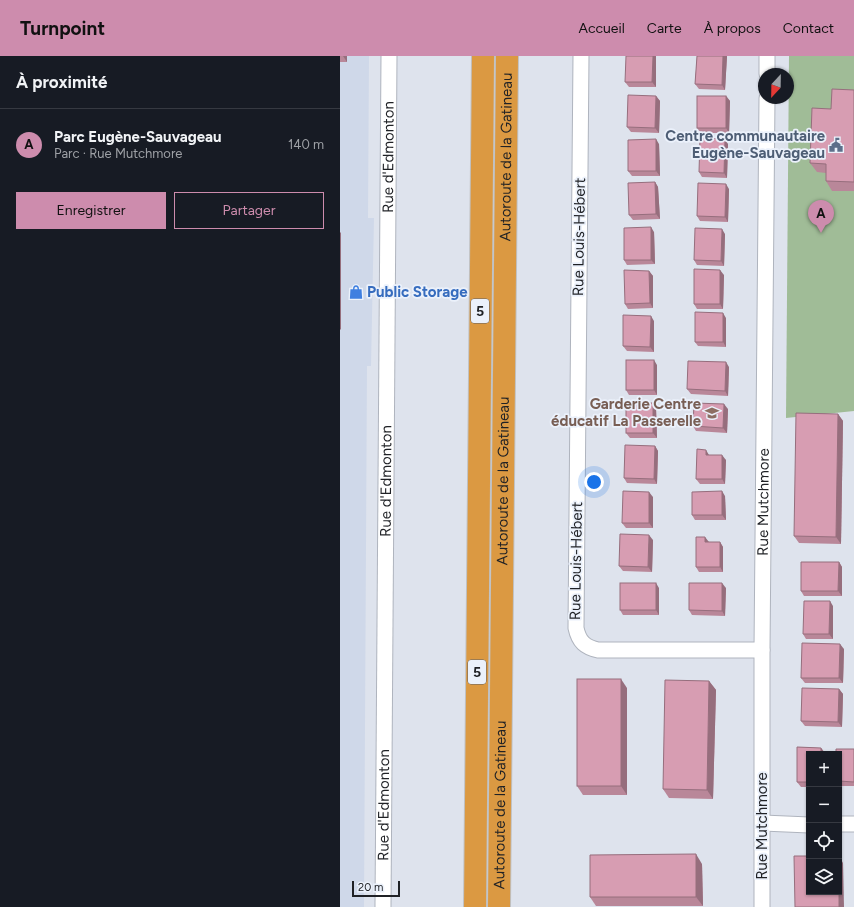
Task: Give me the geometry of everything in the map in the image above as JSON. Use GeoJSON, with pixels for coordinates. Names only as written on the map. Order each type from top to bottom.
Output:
{"type":"FeatureCollection","features":[{"type":"Feature","properties":{"kind":"highway","name":"Autoroute de la Gatineau"},"geometry":{"type":"LineString","coordinates":[[474,907],[483,56]]}},
{"type":"Feature","properties":{"kind":"highway","name":"Autoroute de la Gatineau"},"geometry":{"type":"LineString","coordinates":[[499,907],[507,56]]}},
{"type":"Feature","properties":{"kind":"highway"},"geometry":{"type":"LineString","coordinates":[[500,774],[514,907]]}},
{"type":"Feature","properties":{"kind":"highway"},"geometry":{"type":"LineString","coordinates":[[467,907],[475,869]]}},
{"type":"Feature","properties":{"kind":"street","name":"Rue d'Edmonton"},"geometry":{"type":"LineString","coordinates":[[383,907],[389,56]]}},
{"type":"Feature","properties":{"kind":"street","name":"Rue Louis-Hébert"},"geometry":{"type":"LineString","coordinates":[[581,56],[576,620],[578,637],[582,644],[588,648],[598,650],[762,650]]}},
{"type":"Feature","properties":{"kind":"street"},"geometry":{"type":"LineString","coordinates":[[767,56],[767,68]]}},
{"type":"Feature","properties":{"kind":"street","name":"Rue Mutchmore"},"geometry":{"type":"LineString","coordinates":[[762,907],[762,650],[767,104]]}},
{"type":"Feature","properties":{"kind":"street"},"geometry":{"type":"LineString","coordinates":[[763,823],[806,824]]}},
{"type":"Feature","properties":{"kind":"street"},"geometry":{"type":"LineString","coordinates":[[842,824],[854,824]]}},
{"type":"Feature","properties":{"kind":"shaded area"},"geometry":{"type":"Polygon","coordinates":[[[340,56],[369,56],[368,218],[374,218],[371,366],[367,366],[364,907],[340,907],[340,56]]]}},
{"type":"Feature","properties":{"kind":"green space"},"geometry":{"type":"Polygon","coordinates":[[[789,56],[854,56],[854,411],[786,418],[789,104],[794,104],[794,68],[789,68],[789,56]]]}},
{"type":"Feature","properties":{"kind":"building"},"geometry":{"type":"Polygon","coordinates":[[[626,56],[653,56],[652,82],[625,82],[626,56]]]}},
{"type":"Feature","properties":{"kind":"building"},"geometry":{"type":"Polygon","coordinates":[[[697,56],[723,56],[722,85],[695,84],[697,56]]]}},
{"type":"Feature","properties":{"kind":"building","name":"Centre communautaire Eugène-Sauvageau"},"geometry":{"type":"Polygon","coordinates":[[[832,89],[854,90],[854,182],[826,181],[826,164],[810,163],[812,108],[831,109],[832,89]]]}},
{"type":"Feature","properties":{"kind":"building"},"geometry":{"type":"Polygon","coordinates":[[[628,95],[656,96],[655,128],[627,127],[628,95]]]}},
{"type":"Feature","properties":{"kind":"building"},"geometry":{"type":"Polygon","coordinates":[[[697,96],[726,96],[726,128],[697,128],[697,96]]]}},
{"type":"Feature","properties":{"kind":"building"},"geometry":{"type":"Polygon","coordinates":[[[700,138],[725,139],[724,173],[699,172],[700,138]]]}},
{"type":"Feature","properties":{"kind":"building"},"geometry":{"type":"Polygon","coordinates":[[[656,139],[656,171],[628,171],[628,140],[656,139]]]}},
{"type":"Feature","properties":{"kind":"building"},"geometry":{"type":"Polygon","coordinates":[[[655,182],[656,214],[629,215],[628,183],[655,182]]]}},
{"type":"Feature","properties":{"kind":"building"},"geometry":{"type":"Polygon","coordinates":[[[698,183],[726,184],[725,217],[697,216],[698,183]]]}},
{"type":"Feature","properties":{"kind":"building"},"geometry":{"type":"Polygon","coordinates":[[[651,227],[651,260],[624,260],[624,228],[651,227]]]}},
{"type":"Feature","properties":{"kind":"building"},"geometry":{"type":"Polygon","coordinates":[[[695,228],[722,229],[721,261],[694,260],[695,228]]]}},
{"type":"Feature","properties":{"kind":"building"},"geometry":{"type":"Polygon","coordinates":[[[694,269],[720,270],[720,304],[694,304],[694,269]]]}},
{"type":"Feature","properties":{"kind":"building"},"geometry":{"type":"Polygon","coordinates":[[[624,270],[649,271],[650,303],[625,304],[624,270]]]}},
{"type":"Feature","properties":{"kind":"building"},"geometry":{"type":"Polygon","coordinates":[[[695,312],[723,313],[723,342],[695,342],[695,312]]]}},
{"type":"Feature","properties":{"kind":"building"},"geometry":{"type":"Polygon","coordinates":[[[623,315],[651,316],[650,347],[623,346],[623,315]]]}},
{"type":"Feature","properties":{"kind":"building"},"geometry":{"type":"Polygon","coordinates":[[[626,360],[654,360],[654,390],[626,390],[626,360]]]}},
{"type":"Feature","properties":{"kind":"building"},"geometry":{"type":"Polygon","coordinates":[[[688,361],[726,362],[725,391],[687,389],[688,361]]]}},
{"type":"Feature","properties":{"kind":"building"},"geometry":{"type":"Polygon","coordinates":[[[626,403],[653,403],[653,433],[626,433],[626,403]]]}},
{"type":"Feature","properties":{"kind":"building"},"geometry":{"type":"Polygon","coordinates":[[[694,403],[724,404],[723,428],[693,426],[694,403]]]}},
{"type":"Feature","properties":{"kind":"building"},"geometry":{"type":"Polygon","coordinates":[[[796,413],[838,414],[836,537],[794,536],[796,413]]]}},
{"type":"Feature","properties":{"kind":"building"},"geometry":{"type":"Polygon","coordinates":[[[625,445],[655,446],[654,479],[624,478],[625,445]]]}},
{"type":"Feature","properties":{"kind":"building"},"geometry":{"type":"Polygon","coordinates":[[[697,449],[706,450],[706,455],[722,455],[722,479],[696,479],[697,449]]]}},
{"type":"Feature","properties":{"kind":"building"},"geometry":{"type":"Polygon","coordinates":[[[623,491],[649,492],[649,523],[622,523],[623,491]]]}},
{"type":"Feature","properties":{"kind":"building"},"geometry":{"type":"Polygon","coordinates":[[[722,491],[722,515],[692,515],[692,492],[722,491]]]}},
{"type":"Feature","properties":{"kind":"building"},"geometry":{"type":"Polygon","coordinates":[[[620,534],[649,535],[648,567],[619,566],[620,534]]]}},
{"type":"Feature","properties":{"kind":"building"},"geometry":{"type":"Polygon","coordinates":[[[696,537],[705,537],[705,542],[720,542],[720,567],[696,567],[696,537]]]}},
{"type":"Feature","properties":{"kind":"building"},"geometry":{"type":"Polygon","coordinates":[[[801,562],[839,562],[838,591],[801,591],[801,562]]]}},
{"type":"Feature","properties":{"kind":"building"},"geometry":{"type":"Polygon","coordinates":[[[620,583],[656,583],[656,610],[620,610],[620,583]]]}},
{"type":"Feature","properties":{"kind":"building"},"geometry":{"type":"Polygon","coordinates":[[[689,583],[722,583],[722,611],[689,610],[689,583]]]}},
{"type":"Feature","properties":{"kind":"building"},"geometry":{"type":"Polygon","coordinates":[[[804,601],[830,601],[829,634],[803,634],[804,601]]]}},
{"type":"Feature","properties":{"kind":"building"},"geometry":{"type":"Polygon","coordinates":[[[802,643],[840,644],[839,678],[801,678],[802,643]]]}},
{"type":"Feature","properties":{"kind":"building"},"geometry":{"type":"Polygon","coordinates":[[[577,679],[621,679],[621,786],[577,786],[577,679]]]}},
{"type":"Feature","properties":{"kind":"building"},"geometry":{"type":"Polygon","coordinates":[[[665,680],[709,681],[707,790],[663,789],[665,680]]]}},
{"type":"Feature","properties":{"kind":"building"},"geometry":{"type":"Polygon","coordinates":[[[802,688],[839,689],[838,722],[801,721],[802,688]]]}},
{"type":"Feature","properties":{"kind":"building"},"geometry":{"type":"Polygon","coordinates":[[[797,747],[821,748],[821,751],[806,751],[806,782],[797,782],[797,747]]]}},
{"type":"Feature","properties":{"kind":"building"},"geometry":{"type":"Polygon","coordinates":[[[836,749],[854,749],[854,782],[842,781],[842,751],[836,751],[836,749]]]}},
{"type":"Feature","properties":{"kind":"building"},"geometry":{"type":"Polygon","coordinates":[[[696,854],[696,897],[590,897],[590,855],[696,854]]]}},
{"type":"Feature","properties":{"kind":"building"},"geometry":{"type":"Polygon","coordinates":[[[794,856],[806,856],[806,895],[839,895],[839,907],[795,907],[794,856]]]}},
{"type":"Feature","properties":{"kind":"place","name":"Centre communautaire Eugène-Sauvageau"},"geometry":{"type":"Point","coordinates":[836,145]}},
{"type":"Feature","properties":{"kind":"place","name":"Parc Eugène-Sauvageau"},"geometry":{"type":"Point","coordinates":[821,233]}},
{"type":"Feature","properties":{"kind":"place","name":"Public Storage"},"geometry":{"type":"Point","coordinates":[356,292]}},
{"type":"Feature","properties":{"kind":"place","name":"Garderie Centre éducatif La Passerelle"},"geometry":{"type":"Point","coordinates":[712,413]}}]}
